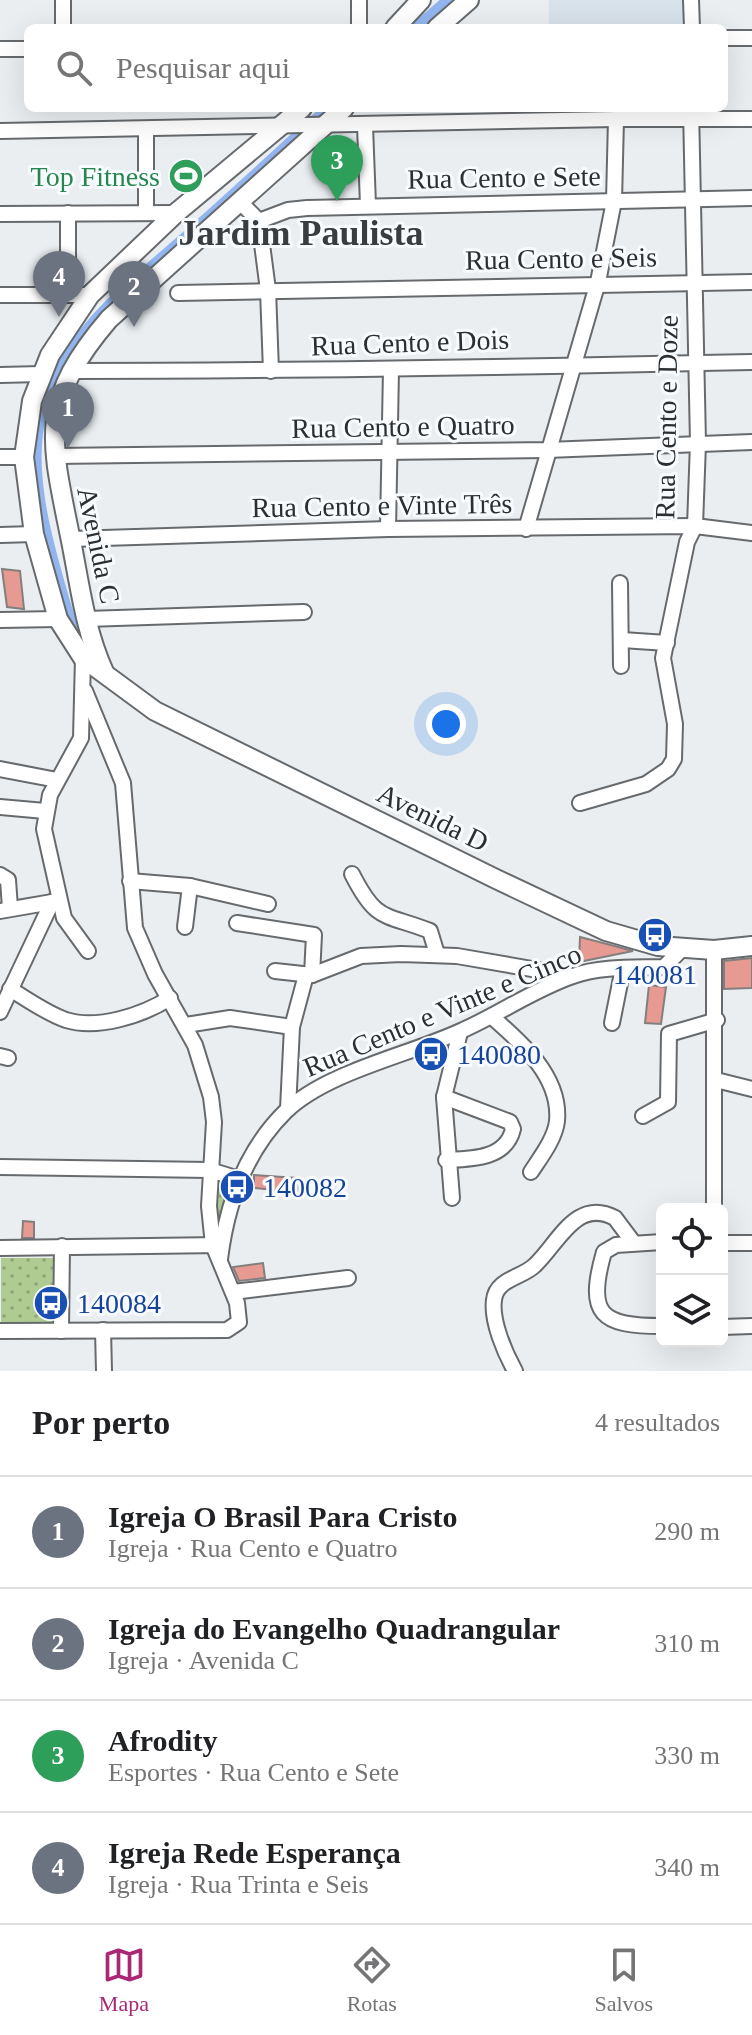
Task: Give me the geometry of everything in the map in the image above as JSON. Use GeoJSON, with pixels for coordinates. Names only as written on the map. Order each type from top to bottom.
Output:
{"type":"FeatureCollection","features":[{"type":"Feature","properties":{"kind":"main road"},"geometry":{"type":"LineString","coordinates":[[399,24],[421,0]]}},
{"type":"Feature","properties":{"kind":"main road"},"geometry":{"type":"LineString","coordinates":[[442,24],[469,0]]}},
{"type":"Feature","properties":{"kind":"main road","name":"Avenida D"},"geometry":{"type":"LineString","coordinates":[[298,112],[176,213],[90,295],[69,322],[41,374],[27,420],[24,457],[34,534],[58,619],[83,658],[106,678],[155,711],[592,925],[658,946],[714,950],[752,946]]}},
{"type":"Feature","properties":{"kind":"main road","name":"Avenida C"},"geometry":{"type":"LineString","coordinates":[[106,678],[86,619],[54,456],[57,408],[70,371],[109,319],[339,112]]}},
{"type":"Feature","properties":{"kind":"street"},"geometry":{"type":"LineString","coordinates":[[63,0],[63,24]]}},
{"type":"Feature","properties":{"kind":"street"},"geometry":{"type":"LineString","coordinates":[[359,0],[359,24]]}},
{"type":"Feature","properties":{"kind":"street"},"geometry":{"type":"LineString","coordinates":[[691,0],[692,24]]}},
{"type":"Feature","properties":{"kind":"street"},"geometry":{"type":"LineString","coordinates":[[728,38],[752,38]]}},
{"type":"Feature","properties":{"kind":"street"},"geometry":{"type":"LineString","coordinates":[[0,49],[24,49]]}},
{"type":"Feature","properties":{"kind":"street"},"geometry":{"type":"LineString","coordinates":[[0,131],[365,126],[690,114],[752,119]]}},
{"type":"Feature","properties":{"kind":"street","name":"Rua Cento e Doze"},"geometry":{"type":"LineString","coordinates":[[580,803],[646,784],[668,769],[674,759],[675,724],[663,658],[687,542],[695,526],[698,443],[690,114]]}},
{"type":"Feature","properties":{"kind":"street"},"geometry":{"type":"LineString","coordinates":[[526,529],[598,282],[614,201],[616,119]]}},
{"type":"Feature","properties":{"kind":"street"},"geometry":{"type":"LineString","coordinates":[[365,126],[368,205]]}},
{"type":"Feature","properties":{"kind":"street"},"geometry":{"type":"LineString","coordinates":[[146,129],[146,211]]}},
{"type":"Feature","properties":{"kind":"street","name":"Rua Cento e Sete"},"geometry":{"type":"LineString","coordinates":[[259,221],[288,210],[368,205],[752,198]]}},
{"type":"Feature","properties":{"kind":"street"},"geometry":{"type":"LineString","coordinates":[[240,202],[259,221],[268,290],[271,371]]}},
{"type":"Feature","properties":{"kind":"street"},"geometry":{"type":"LineString","coordinates":[[68,213],[68,294]]}},
{"type":"Feature","properties":{"kind":"street"},"geometry":{"type":"LineString","coordinates":[[0,214],[176,213]]}},
{"type":"Feature","properties":{"kind":"street","name":"Rua Cento e Seis"},"geometry":{"type":"LineString","coordinates":[[178,293],[598,282],[752,282]]}},
{"type":"Feature","properties":{"kind":"street"},"geometry":{"type":"LineString","coordinates":[[0,295],[90,295]]}},
{"type":"Feature","properties":{"kind":"street","name":"Rua Cento e Dois"},"geometry":{"type":"LineString","coordinates":[[70,371],[391,370],[575,363],[752,362]]}},
{"type":"Feature","properties":{"kind":"street"},"geometry":{"type":"LineString","coordinates":[[388,529],[391,370]]}},
{"type":"Feature","properties":{"kind":"street"},"geometry":{"type":"LineString","coordinates":[[0,375],[41,374]]}},
{"type":"Feature","properties":{"kind":"street","name":"Rua Cento e Quatro"},"geometry":{"type":"LineString","coordinates":[[54,456],[547,450],[752,442]]}},
{"type":"Feature","properties":{"kind":"street"},"geometry":{"type":"LineString","coordinates":[[0,457],[24,457]]}},
{"type":"Feature","properties":{"kind":"street","name":"Rua Cento e Vinte Três"},"geometry":{"type":"LineString","coordinates":[[71,539],[388,529],[695,526],[752,533]]}},
{"type":"Feature","properties":{"kind":"street"},"geometry":{"type":"LineString","coordinates":[[0,535],[34,534]]}},
{"type":"Feature","properties":{"kind":"street"},"geometry":{"type":"LineString","coordinates":[[620,583],[621,666]]}},
{"type":"Feature","properties":{"kind":"street"},"geometry":{"type":"LineString","coordinates":[[86,619],[304,612]]}},
{"type":"Feature","properties":{"kind":"street"},"geometry":{"type":"LineString","coordinates":[[0,620],[58,619]]}},
{"type":"Feature","properties":{"kind":"street"},"geometry":{"type":"LineString","coordinates":[[622,640],[667,643]]}},
{"type":"Feature","properties":{"kind":"street"},"geometry":{"type":"LineString","coordinates":[[83,658],[85,691],[81,738],[76,753],[57,780],[45,811],[46,848],[55,901],[88,951]]}},
{"type":"Feature","properties":{"kind":"street"},"geometry":{"type":"LineString","coordinates":[[0,1331],[227,1330],[239,1322],[209,1206],[213,1147],[211,1097],[186,1025],[155,974],[135,928],[123,783],[85,691]]}},
{"type":"Feature","properties":{"kind":"street"},"geometry":{"type":"LineString","coordinates":[[0,769],[57,780]]}},
{"type":"Feature","properties":{"kind":"street"},"geometry":{"type":"LineString","coordinates":[[0,807],[45,811]]}},
{"type":"Feature","properties":{"kind":"street"},"geometry":{"type":"LineString","coordinates":[[352,874],[364,897],[380,913],[398,923],[430,931],[437,954]]}},
{"type":"Feature","properties":{"kind":"street"},"geometry":{"type":"LineString","coordinates":[[0,875],[8,880],[5,910],[55,901]]}},
{"type":"Feature","properties":{"kind":"street"},"geometry":{"type":"LineString","coordinates":[[130,881],[190,886],[268,904]]}},
{"type":"Feature","properties":{"kind":"street"},"geometry":{"type":"LineString","coordinates":[[185,927],[190,886]]}},
{"type":"Feature","properties":{"kind":"street"},"geometry":{"type":"LineString","coordinates":[[0,1012],[55,901]]}},
{"type":"Feature","properties":{"kind":"street"},"geometry":{"type":"LineString","coordinates":[[237,923],[314,935],[309,975],[292,1027],[288,1109]]}},
{"type":"Feature","properties":{"kind":"street","name":"Rua Cento e Vinte e Cinco"},"geometry":{"type":"LineString","coordinates":[[218,1250],[239,1179],[259,1143],[288,1109],[337,1081],[460,1032],[572,976],[623,968],[664,967],[684,947]]}},
{"type":"Feature","properties":{"kind":"street"},"geometry":{"type":"LineString","coordinates":[[714,950],[717,1020],[714,1203]]}},
{"type":"Feature","properties":{"kind":"street"},"geometry":{"type":"LineString","coordinates":[[275,971],[309,975],[371,954],[437,954],[572,976]]}},
{"type":"Feature","properties":{"kind":"street"},"geometry":{"type":"LineString","coordinates":[[612,1023],[623,968]]}},
{"type":"Feature","properties":{"kind":"street"},"geometry":{"type":"LineString","coordinates":[[10,989],[61,1018],[80,1023],[139,1013],[170,998]]}},
{"type":"Feature","properties":{"kind":"street"},"geometry":{"type":"LineString","coordinates":[[492,1017],[532,1054],[551,1085],[556,1104],[554,1132],[531,1172]]}},
{"type":"Feature","properties":{"kind":"street"},"geometry":{"type":"LineString","coordinates":[[186,1025],[230,1018],[292,1027]]}},
{"type":"Feature","properties":{"kind":"street"},"geometry":{"type":"LineString","coordinates":[[643,1116],[668,1102],[669,1034],[717,1020]]}},
{"type":"Feature","properties":{"kind":"street"},"geometry":{"type":"LineString","coordinates":[[452,1198],[446,1160],[444,1097],[460,1032]]}},
{"type":"Feature","properties":{"kind":"street"},"geometry":{"type":"LineString","coordinates":[[716,1080],[752,1089]]}},
{"type":"Feature","properties":{"kind":"street"},"geometry":{"type":"LineString","coordinates":[[444,1097],[510,1122],[513,1129],[506,1144],[493,1153],[446,1160]]}},
{"type":"Feature","properties":{"kind":"street"},"geometry":{"type":"LineString","coordinates":[[0,1167],[210,1170],[239,1179]]}},
{"type":"Feature","properties":{"kind":"street"},"geometry":{"type":"LineString","coordinates":[[515,1371],[495,1313],[494,1300],[503,1284],[531,1269],[569,1224],[591,1212],[606,1213],[615,1218],[633,1242]]}},
{"type":"Feature","properties":{"kind":"street"},"geometry":{"type":"LineString","coordinates":[[656,1242],[633,1242],[608,1248],[602,1260],[598,1304],[610,1321],[656,1325]]}},
{"type":"Feature","properties":{"kind":"street"},"geometry":{"type":"LineString","coordinates":[[728,1243],[752,1243]]}},
{"type":"Feature","properties":{"kind":"street"},"geometry":{"type":"LineString","coordinates":[[0,1248],[62,1246],[218,1250]]}},
{"type":"Feature","properties":{"kind":"street"},"geometry":{"type":"LineString","coordinates":[[61,1331],[62,1246]]}},
{"type":"Feature","properties":{"kind":"street"},"geometry":{"type":"LineString","coordinates":[[233,1292],[348,1278]]}},
{"type":"Feature","properties":{"kind":"street"},"geometry":{"type":"LineString","coordinates":[[728,1327],[752,1326]]}},
{"type":"Feature","properties":{"kind":"street"},"geometry":{"type":"LineString","coordinates":[[103,1330],[104,1371]]}},
{"type":"Feature","properties":{"kind":"shaded area"},"geometry":{"type":"Polygon","coordinates":[[[549,0],[685,0],[686,24],[549,24],[549,0]]]}},
{"type":"Feature","properties":{"kind":"green space"},"geometry":{"type":"Polygon","coordinates":[[[214,1176],[230,1180],[221,1224],[215,1224],[214,1176]]]}},
{"type":"Feature","properties":{"kind":"green space"},"geometry":{"type":"Polygon","coordinates":[[[1,1258],[55,1258],[53,1325],[1,1324],[1,1258]]]}},
{"type":"Feature","properties":{"kind":"building"},"geometry":{"type":"Polygon","coordinates":[[[2,569],[20,571],[24,609],[7,607],[2,569]]]}},
{"type":"Feature","properties":{"kind":"building"},"geometry":{"type":"Polygon","coordinates":[[[580,937],[607,944],[633,951],[579,962],[580,937]]]}},
{"type":"Feature","properties":{"kind":"building"},"geometry":{"type":"Polygon","coordinates":[[[752,958],[752,988],[724,989],[724,961],[752,958]]]}},
{"type":"Feature","properties":{"kind":"building"},"geometry":{"type":"Polygon","coordinates":[[[649,985],[666,987],[661,1024],[645,1023],[649,985]]]}},
{"type":"Feature","properties":{"kind":"building"},"geometry":{"type":"Polygon","coordinates":[[[254,1175],[297,1178],[298,1192],[254,1188],[254,1175]]]}},
{"type":"Feature","properties":{"kind":"building"},"geometry":{"type":"Polygon","coordinates":[[[23,1221],[34,1222],[34,1238],[22,1238],[23,1221]]]}},
{"type":"Feature","properties":{"kind":"building"},"geometry":{"type":"Polygon","coordinates":[[[263,1263],[265,1278],[239,1281],[233,1267],[263,1263]]]}},
{"type":"Feature","properties":{"kind":"waterway"},"geometry":{"type":"LineString","coordinates":[[421,24],[448,0]]}},
{"type":"Feature","properties":{"kind":"waterway"},"geometry":{"type":"LineString","coordinates":[[316,119],[324,112]]}},
{"type":"Feature","properties":{"kind":"waterway"},"geometry":{"type":"LineString","coordinates":[[73,630],[44,523],[36,467],[41,415],[51,387],[64,361],[100,314],[296,137]]}},
{"type":"Feature","properties":{"kind":"place","name":"Top Fitness"},"geometry":{"type":"Point","coordinates":[186,176]}},
{"type":"Feature","properties":{"kind":"place","name":"Afrodity"},"geometry":{"type":"Point","coordinates":[337,201]}},
{"type":"Feature","properties":{"kind":"place","name":"Igreja Rede Esperança"},"geometry":{"type":"Point","coordinates":[59,317]}},
{"type":"Feature","properties":{"kind":"place","name":"Igreja do Evangelho Quadrangular"},"geometry":{"type":"Point","coordinates":[134,327]}},
{"type":"Feature","properties":{"kind":"place","name":"Igreja O Brasil Para Cristo"},"geometry":{"type":"Point","coordinates":[68,448]}},
{"type":"Feature","properties":{"kind":"place","name":"140081"},"geometry":{"type":"Point","coordinates":[655,935]}},
{"type":"Feature","properties":{"kind":"place","name":"140080"},"geometry":{"type":"Point","coordinates":[431,1054]}},
{"type":"Feature","properties":{"kind":"place","name":"140082"},"geometry":{"type":"Point","coordinates":[237,1187]}},
{"type":"Feature","properties":{"kind":"place","name":"140084"},"geometry":{"type":"Point","coordinates":[51,1303]}},
{"type":"Feature","properties":{"kind":"district","name":"Jardim Paulista"},"geometry":{"type":"Point","coordinates":[301,232]}}]}
